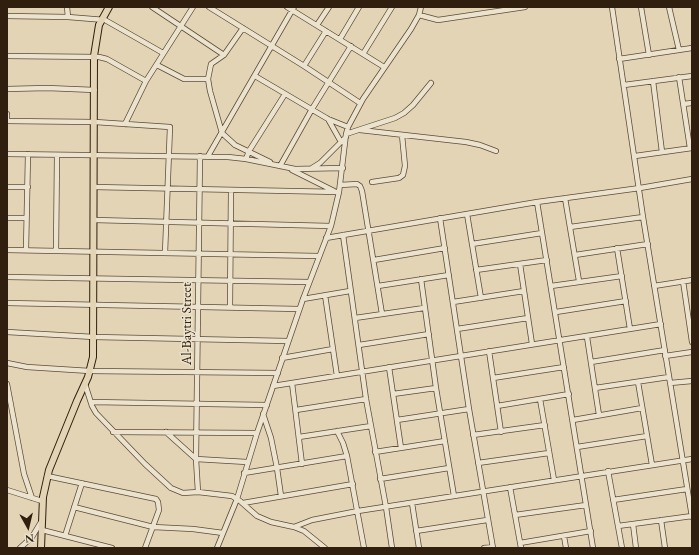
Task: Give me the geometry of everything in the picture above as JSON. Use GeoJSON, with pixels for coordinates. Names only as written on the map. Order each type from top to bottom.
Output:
{"type":"FeatureCollection","features":[{"type":"Feature","properties":{"kind":"main road"},"geometry":{"type":"LineString","coordinates":[[41,548],[42,501],[47,476],[56,450],[85,384],[94,354],[94,56],[98,31],[109,7]]}},
{"type":"Feature","properties":{"kind":"street"},"geometry":{"type":"LineString","coordinates":[[68,7],[68,17]]}},
{"type":"Feature","properties":{"kind":"street"},"geometry":{"type":"LineString","coordinates":[[152,7],[224,55]]}},
{"type":"Feature","properties":{"kind":"street"},"geometry":{"type":"LineString","coordinates":[[125,124],[146,81],[193,7]]}},
{"type":"Feature","properties":{"kind":"street"},"geometry":{"type":"LineString","coordinates":[[209,7],[360,103]]}},
{"type":"Feature","properties":{"kind":"street"},"geometry":{"type":"LineString","coordinates":[[287,7],[293,9],[384,67]]}},
{"type":"Feature","properties":{"kind":"street"},"geometry":{"type":"LineString","coordinates":[[317,25],[329,7]]}},
{"type":"Feature","properties":{"kind":"street"},"geometry":{"type":"LineString","coordinates":[[340,39],[359,7]]}},
{"type":"Feature","properties":{"kind":"street"},"geometry":{"type":"LineString","coordinates":[[364,54],[392,7]]}},
{"type":"Feature","properties":{"kind":"street"},"geometry":{"type":"LineString","coordinates":[[217,548],[237,499],[247,462],[282,358],[330,226],[337,192],[340,185],[348,126],[360,103],[411,29],[419,15],[421,7]]}},
{"type":"Feature","properties":{"kind":"street"},"geometry":{"type":"LineString","coordinates":[[419,15],[438,20],[525,7]]}},
{"type":"Feature","properties":{"kind":"street"},"geometry":{"type":"LineString","coordinates":[[612,7],[640,188],[643,217],[692,516],[618,526]]}},
{"type":"Feature","properties":{"kind":"street"},"geometry":{"type":"LineString","coordinates":[[641,7],[649,55]]}},
{"type":"Feature","properties":{"kind":"street"},"geometry":{"type":"LineString","coordinates":[[671,7],[678,50]]}},
{"type":"Feature","properties":{"kind":"street"},"geometry":{"type":"LineString","coordinates":[[208,156],[293,9]]}},
{"type":"Feature","properties":{"kind":"street"},"geometry":{"type":"LineString","coordinates":[[7,16],[68,17],[102,20],[111,23],[163,53]]}},
{"type":"Feature","properties":{"kind":"street"},"geometry":{"type":"LineString","coordinates":[[243,28],[224,55],[211,64],[208,79],[210,91],[222,133],[233,143],[277,165]]}},
{"type":"Feature","properties":{"kind":"street"},"geometry":{"type":"LineString","coordinates":[[304,66],[326,31]]}},
{"type":"Feature","properties":{"kind":"street"},"geometry":{"type":"LineString","coordinates":[[277,165],[351,46]]}},
{"type":"Feature","properties":{"kind":"street"},"geometry":{"type":"LineString","coordinates":[[619,59],[692,48]]}},
{"type":"Feature","properties":{"kind":"street"},"geometry":{"type":"LineString","coordinates":[[7,56],[94,56],[107,59],[146,81]]}},
{"type":"Feature","properties":{"kind":"street"},"geometry":{"type":"LineString","coordinates":[[157,65],[182,78],[208,79]]}},
{"type":"Feature","properties":{"kind":"street"},"geometry":{"type":"LineString","coordinates":[[255,76],[328,119],[348,126]]}},
{"type":"Feature","properties":{"kind":"street"},"geometry":{"type":"LineString","coordinates":[[624,85],[692,76]]}},
{"type":"Feature","properties":{"kind":"street"},"geometry":{"type":"LineString","coordinates":[[635,156],[691,148],[679,77]]}},
{"type":"Feature","properties":{"kind":"street"},"geometry":{"type":"LineString","coordinates":[[653,81],[662,152]]}},
{"type":"Feature","properties":{"kind":"street"},"geometry":{"type":"LineString","coordinates":[[311,168],[320,163],[346,136],[399,117],[413,105],[430,83]]}},
{"type":"Feature","properties":{"kind":"street"},"geometry":{"type":"LineString","coordinates":[[7,89],[47,88],[95,90]]}},
{"type":"Feature","properties":{"kind":"street"},"geometry":{"type":"LineString","coordinates":[[246,159],[249,151],[285,94]]}},
{"type":"Feature","properties":{"kind":"street"},"geometry":{"type":"LineString","coordinates":[[683,104],[692,103]]}},
{"type":"Feature","properties":{"kind":"street"},"geometry":{"type":"LineString","coordinates":[[7,114],[7,121],[95,122],[170,127],[165,253]]}},
{"type":"Feature","properties":{"kind":"street"},"geometry":{"type":"LineString","coordinates":[[328,119],[341,142]]}},
{"type":"Feature","properties":{"kind":"street"},"geometry":{"type":"LineString","coordinates":[[360,130],[466,142],[496,151]]}},
{"type":"Feature","properties":{"kind":"street"},"geometry":{"type":"LineString","coordinates":[[372,182],[399,178],[404,175],[405,166],[402,135]]}},
{"type":"Feature","properties":{"kind":"street"},"geometry":{"type":"LineString","coordinates":[[7,154],[168,157],[208,156],[246,159],[288,168],[337,192]]}},
{"type":"Feature","properties":{"kind":"street"},"geometry":{"type":"LineString","coordinates":[[26,250],[28,154]]}},
{"type":"Feature","properties":{"kind":"street"},"geometry":{"type":"LineString","coordinates":[[56,251],[57,155]]}},
{"type":"Feature","properties":{"kind":"street","name":"Al-Baytri Street"},"geometry":{"type":"LineString","coordinates":[[198,492],[196,459],[198,280],[201,189],[200,156]]}},
{"type":"Feature","properties":{"kind":"street"},"geometry":{"type":"LineString","coordinates":[[288,168],[343,168]]}},
{"type":"Feature","properties":{"kind":"street"},"geometry":{"type":"LineString","coordinates":[[326,238],[537,202],[640,188],[692,179]]}},
{"type":"Feature","properties":{"kind":"street"},"geometry":{"type":"LineString","coordinates":[[340,185],[356,184],[361,187],[382,314]]}},
{"type":"Feature","properties":{"kind":"street"},"geometry":{"type":"LineString","coordinates":[[7,187],[28,187]]}},
{"type":"Feature","properties":{"kind":"street"},"geometry":{"type":"LineString","coordinates":[[94,187],[337,192]]}},
{"type":"Feature","properties":{"kind":"street"},"geometry":{"type":"LineString","coordinates":[[230,308],[229,280],[231,190]]}},
{"type":"Feature","properties":{"kind":"street"},"geometry":{"type":"LineString","coordinates":[[565,198],[579,281]]}},
{"type":"Feature","properties":{"kind":"street"},"geometry":{"type":"LineString","coordinates":[[537,202],[552,286],[593,548]]}},
{"type":"Feature","properties":{"kind":"street"},"geometry":{"type":"LineString","coordinates":[[467,214],[481,298]]}},
{"type":"Feature","properties":{"kind":"street"},"geometry":{"type":"LineString","coordinates":[[570,227],[643,217]]}},
{"type":"Feature","properties":{"kind":"street"},"geometry":{"type":"LineString","coordinates":[[7,218],[26,218]]}},
{"type":"Feature","properties":{"kind":"street"},"geometry":{"type":"LineString","coordinates":[[440,218],[473,436],[493,547],[484,548]]}},
{"type":"Feature","properties":{"kind":"street"},"geometry":{"type":"LineString","coordinates":[[94,220],[330,226]]}},
{"type":"Feature","properties":{"kind":"street"},"geometry":{"type":"LineString","coordinates":[[472,244],[542,233]]}},
{"type":"Feature","properties":{"kind":"street"},"geometry":{"type":"LineString","coordinates":[[343,235],[370,426],[386,507],[392,548]]}},
{"type":"Feature","properties":{"kind":"street"},"geometry":{"type":"LineString","coordinates":[[575,255],[648,244]]}},
{"type":"Feature","properties":{"kind":"street"},"geometry":{"type":"LineString","coordinates":[[374,260],[445,248]]}},
{"type":"Feature","properties":{"kind":"street"},"geometry":{"type":"LineString","coordinates":[[617,248],[630,329]]}},
{"type":"Feature","properties":{"kind":"street"},"geometry":{"type":"LineString","coordinates":[[7,250],[319,256]]}},
{"type":"Feature","properties":{"kind":"street"},"geometry":{"type":"LineString","coordinates":[[476,270],[547,260]]}},
{"type":"Feature","properties":{"kind":"street"},"geometry":{"type":"LineString","coordinates":[[520,264],[532,344]]}},
{"type":"Feature","properties":{"kind":"street"},"geometry":{"type":"LineString","coordinates":[[378,286],[448,275]]}},
{"type":"Feature","properties":{"kind":"street"},"geometry":{"type":"LineString","coordinates":[[552,286],[622,276]]}},
{"type":"Feature","properties":{"kind":"street"},"geometry":{"type":"LineString","coordinates":[[7,277],[309,282]]}},
{"type":"Feature","properties":{"kind":"street"},"geometry":{"type":"LineString","coordinates":[[421,279],[436,388],[454,496]]}},
{"type":"Feature","properties":{"kind":"street"},"geometry":{"type":"LineString","coordinates":[[654,286],[692,280]]}},
{"type":"Feature","properties":{"kind":"street"},"geometry":{"type":"LineString","coordinates":[[683,281],[692,342]]}},
{"type":"Feature","properties":{"kind":"street"},"geometry":{"type":"LineString","coordinates":[[452,302],[524,291]]}},
{"type":"Feature","properties":{"kind":"street"},"geometry":{"type":"LineString","coordinates":[[303,299],[350,292]]}},
{"type":"Feature","properties":{"kind":"street"},"geometry":{"type":"LineString","coordinates":[[324,295],[337,376]]}},
{"type":"Feature","properties":{"kind":"street"},"geometry":{"type":"LineString","coordinates":[[556,312],[626,301]]}},
{"type":"Feature","properties":{"kind":"street"},"geometry":{"type":"LineString","coordinates":[[7,303],[93,306],[299,309]]}},
{"type":"Feature","properties":{"kind":"street"},"geometry":{"type":"LineString","coordinates":[[355,318],[424,308]]}},
{"type":"Feature","properties":{"kind":"street"},"geometry":{"type":"LineString","coordinates":[[457,329],[528,318]]}},
{"type":"Feature","properties":{"kind":"street"},"geometry":{"type":"LineString","coordinates":[[273,386],[661,324]]}},
{"type":"Feature","properties":{"kind":"street"},"geometry":{"type":"LineString","coordinates":[[7,332],[94,336],[288,341]]}},
{"type":"Feature","properties":{"kind":"street"},"geometry":{"type":"LineString","coordinates":[[359,345],[429,334]]}},
{"type":"Feature","properties":{"kind":"street"},"geometry":{"type":"LineString","coordinates":[[586,337],[599,415]]}},
{"type":"Feature","properties":{"kind":"street"},"geometry":{"type":"LineString","coordinates":[[282,358],[333,349]]}},
{"type":"Feature","properties":{"kind":"street"},"geometry":{"type":"LineString","coordinates":[[591,362],[665,350]]}},
{"type":"Feature","properties":{"kind":"street"},"geometry":{"type":"LineString","coordinates":[[489,351],[502,432]]}},
{"type":"Feature","properties":{"kind":"street"},"geometry":{"type":"LineString","coordinates":[[666,356],[692,352]]}},
{"type":"Feature","properties":{"kind":"street"},"geometry":{"type":"LineString","coordinates":[[7,363],[26,367],[90,371],[278,373]]}},
{"type":"Feature","properties":{"kind":"street"},"geometry":{"type":"LineString","coordinates":[[389,367],[401,448]]}},
{"type":"Feature","properties":{"kind":"street"},"geometry":{"type":"LineString","coordinates":[[494,378],[564,367]]}},
{"type":"Feature","properties":{"kind":"street"},"geometry":{"type":"LineString","coordinates":[[595,388],[669,377]]}},
{"type":"Feature","properties":{"kind":"street"},"geometry":{"type":"LineString","coordinates":[[670,383],[692,381]]}},
{"type":"Feature","properties":{"kind":"street"},"geometry":{"type":"LineString","coordinates":[[638,382],[652,465]]}},
{"type":"Feature","properties":{"kind":"street"},"geometry":{"type":"LineString","coordinates":[[292,383],[302,464]]}},
{"type":"Feature","properties":{"kind":"street"},"geometry":{"type":"LineString","coordinates":[[7,384],[24,474],[32,498]]}},
{"type":"Feature","properties":{"kind":"street"},"geometry":{"type":"LineString","coordinates":[[85,384],[96,413],[145,464],[171,488],[183,493],[198,492],[229,496],[237,499],[244,503],[255,515],[272,522],[304,531],[324,548]]}},
{"type":"Feature","properties":{"kind":"street"},"geometry":{"type":"LineString","coordinates":[[393,394],[436,388]]}},
{"type":"Feature","properties":{"kind":"street"},"geometry":{"type":"LineString","coordinates":[[497,406],[569,394]]}},
{"type":"Feature","properties":{"kind":"street"},"geometry":{"type":"LineString","coordinates":[[7,402],[9,397]]}},
{"type":"Feature","properties":{"kind":"street"},"geometry":{"type":"LineString","coordinates":[[296,410],[366,399]]}},
{"type":"Feature","properties":{"kind":"street"},"geometry":{"type":"LineString","coordinates":[[540,399],[554,480]]}},
{"type":"Feature","properties":{"kind":"street"},"geometry":{"type":"LineString","coordinates":[[91,402],[266,405]]}},
{"type":"Feature","properties":{"kind":"street"},"geometry":{"type":"LineString","coordinates":[[573,420],[642,408]]}},
{"type":"Feature","properties":{"kind":"street"},"geometry":{"type":"LineString","coordinates":[[397,420],[469,409]]}},
{"type":"Feature","properties":{"kind":"street"},"geometry":{"type":"LineString","coordinates":[[264,414],[270,431],[281,496]]}},
{"type":"Feature","properties":{"kind":"street"},"geometry":{"type":"LineString","coordinates":[[473,436],[545,425]]}},
{"type":"Feature","properties":{"kind":"street"},"geometry":{"type":"LineString","coordinates":[[299,437],[370,426]]}},
{"type":"Feature","properties":{"kind":"street"},"geometry":{"type":"LineString","coordinates":[[337,431],[348,456],[364,548]]}},
{"type":"Feature","properties":{"kind":"street"},"geometry":{"type":"LineString","coordinates":[[114,432],[257,433]]}},
{"type":"Feature","properties":{"kind":"street"},"geometry":{"type":"LineString","coordinates":[[166,432],[196,459],[247,462]]}},
{"type":"Feature","properties":{"kind":"street"},"geometry":{"type":"LineString","coordinates":[[577,447],[647,436]]}},
{"type":"Feature","properties":{"kind":"street"},"geometry":{"type":"LineString","coordinates":[[375,452],[445,441]]}},
{"type":"Feature","properties":{"kind":"street"},"geometry":{"type":"LineString","coordinates":[[478,463],[550,453]]}},
{"type":"Feature","properties":{"kind":"street"},"geometry":{"type":"LineString","coordinates":[[244,473],[348,456]]}},
{"type":"Feature","properties":{"kind":"street"},"geometry":{"type":"LineString","coordinates":[[294,527],[312,520],[358,511],[581,475],[692,459]]}},
{"type":"Feature","properties":{"kind":"street"},"geometry":{"type":"LineString","coordinates":[[380,479],[450,468]]}},
{"type":"Feature","properties":{"kind":"street"},"geometry":{"type":"LineString","coordinates":[[608,471],[622,548]]}},
{"type":"Feature","properties":{"kind":"street"},"geometry":{"type":"LineString","coordinates":[[47,476],[156,499],[159,510],[145,548]]}},
{"type":"Feature","properties":{"kind":"street"},"geometry":{"type":"LineString","coordinates":[[685,478],[692,477]]}},
{"type":"Feature","properties":{"kind":"street"},"geometry":{"type":"LineString","coordinates":[[64,536],[82,483]]}},
{"type":"Feature","properties":{"kind":"street"},"geometry":{"type":"LineString","coordinates":[[244,503],[353,484]]}},
{"type":"Feature","properties":{"kind":"street"},"geometry":{"type":"LineString","coordinates":[[510,487],[520,545],[591,532]]}},
{"type":"Feature","properties":{"kind":"street"},"geometry":{"type":"LineString","coordinates":[[613,500],[687,489]]}},
{"type":"Feature","properties":{"kind":"street"},"geometry":{"type":"LineString","coordinates":[[7,490],[42,501]]}},
{"type":"Feature","properties":{"kind":"street"},"geometry":{"type":"LineString","coordinates":[[412,503],[419,548]]}},
{"type":"Feature","properties":{"kind":"street"},"geometry":{"type":"LineString","coordinates":[[515,515],[586,505]]}},
{"type":"Feature","properties":{"kind":"street"},"geometry":{"type":"LineString","coordinates":[[74,507],[153,527],[193,529],[223,533]]}},
{"type":"Feature","properties":{"kind":"street"},"geometry":{"type":"LineString","coordinates":[[20,548],[32,537],[42,520]]}},
{"type":"Feature","properties":{"kind":"street"},"geometry":{"type":"LineString","coordinates":[[416,531],[487,520]]}},
{"type":"Feature","properties":{"kind":"street"},"geometry":{"type":"LineString","coordinates":[[661,520],[665,548]]}},
{"type":"Feature","properties":{"kind":"street"},"geometry":{"type":"LineString","coordinates":[[633,524],[636,548]]}},
{"type":"Feature","properties":{"kind":"street"},"geometry":{"type":"LineString","coordinates":[[42,530],[111,548]]}},
{"type":"Feature","properties":{"kind":"street"},"geometry":{"type":"LineString","coordinates":[[564,536],[566,548]]}}]}
